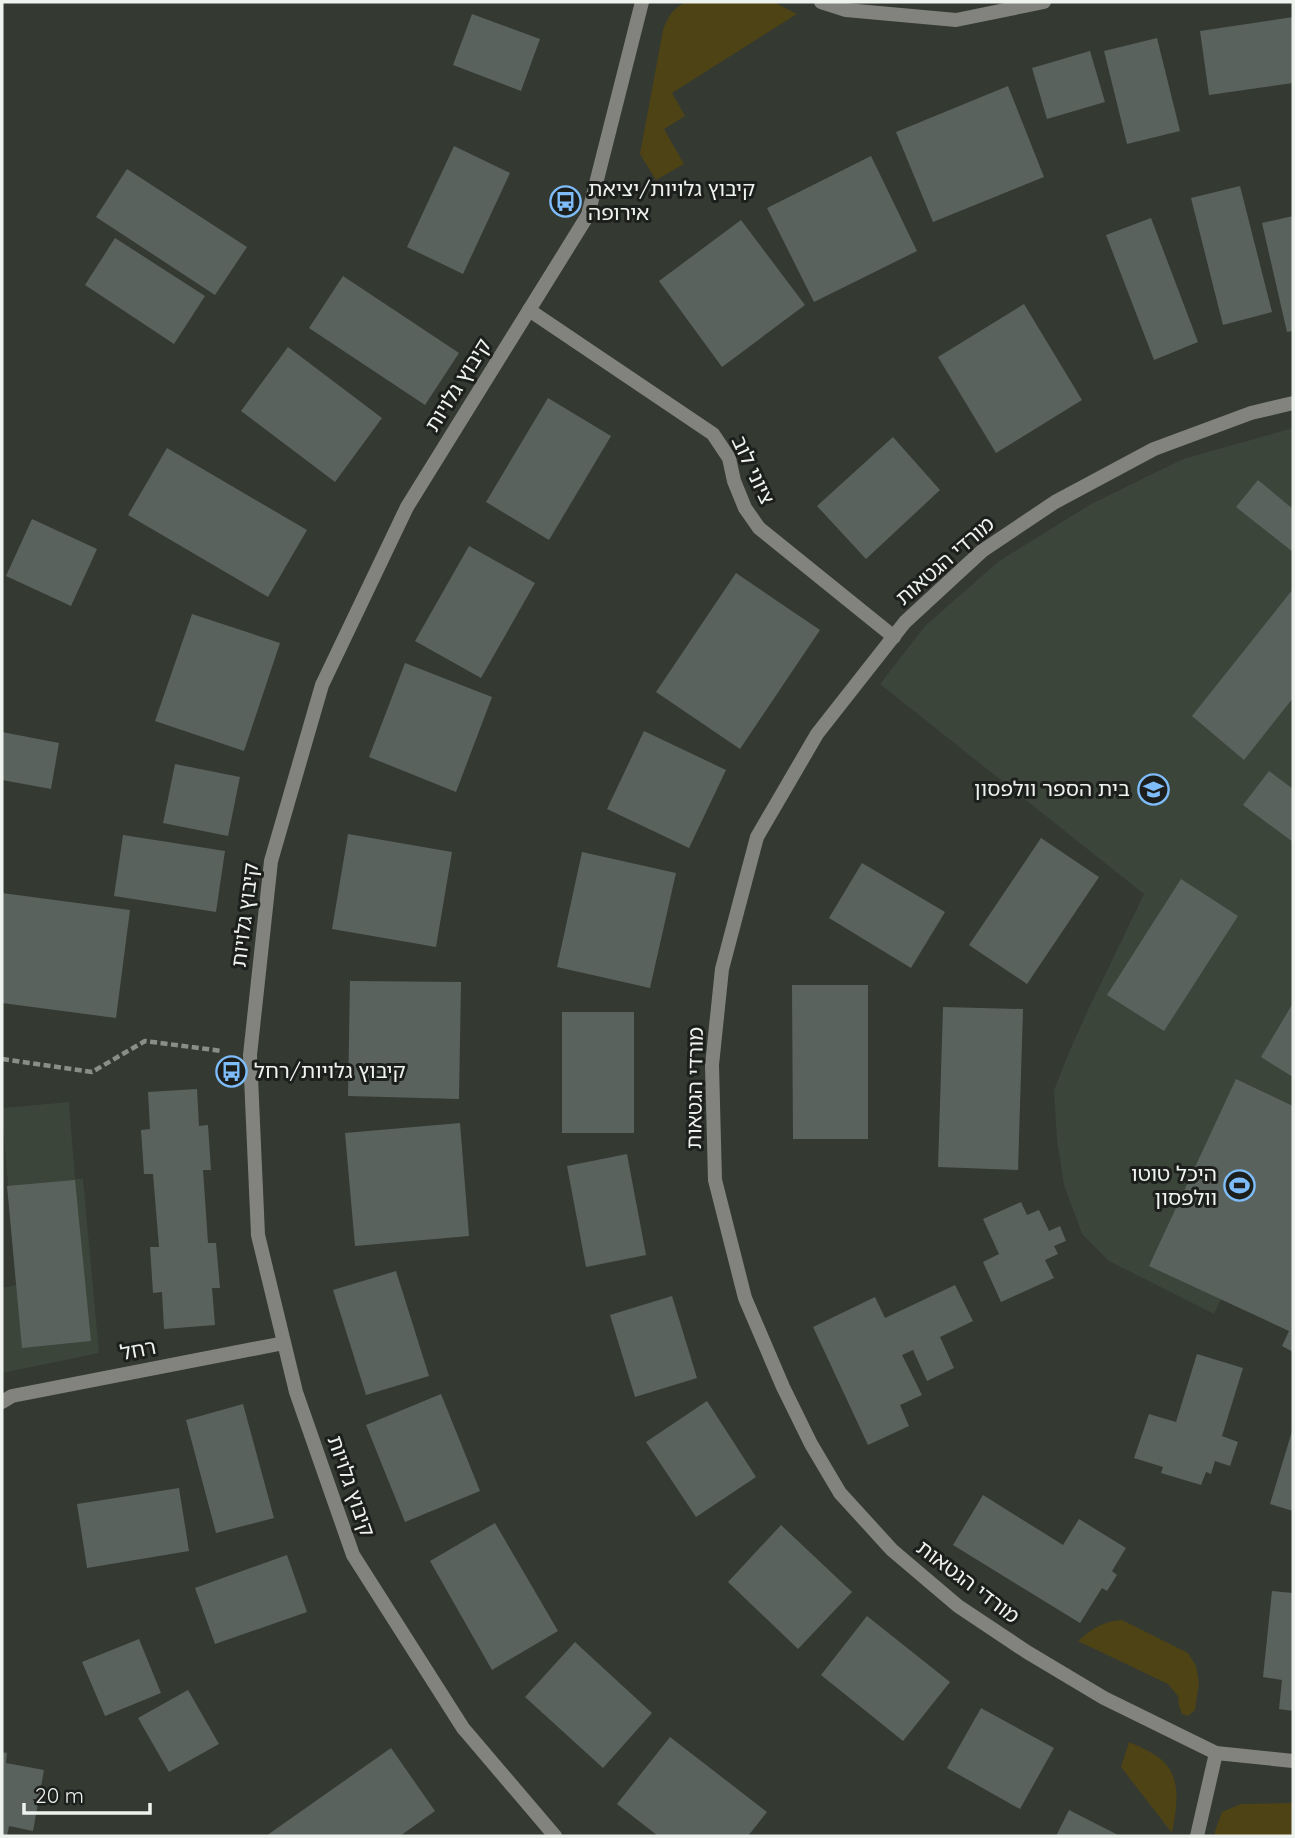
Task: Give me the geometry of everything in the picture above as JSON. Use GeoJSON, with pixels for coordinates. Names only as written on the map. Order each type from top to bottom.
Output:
{"type":"FeatureCollection","features":[{"type":"Feature","properties":{"kind":"street","name":"קיבוץ גלויות"},"geometry":{"type":"LineString","coordinates":[[555,1836],[463,1728],[353,1555],[296,1392],[258,1235],[250,1055],[271,861],[323,685],[407,507],[588,215],[642,2]]}},
{"type":"Feature","properties":{"kind":"street"},"geometry":{"type":"LineString","coordinates":[[821,2],[846,10],[956,20],[1044,2]]}},
{"type":"Feature","properties":{"kind":"street","name":"ציוני לוב"},"geometry":{"type":"LineString","coordinates":[[529,310],[713,434],[729,458],[734,481],[745,508],[759,528],[894,637]]}},
{"type":"Feature","properties":{"kind":"street","name":"מורדי הגטאות"},"geometry":{"type":"LineString","coordinates":[[1293,403],[1251,413],[1154,449],[1055,502],[982,551],[905,622],[817,734],[757,837],[722,969],[712,1065],[715,1180],[745,1298],[783,1387],[840,1493],[892,1550],[958,1606],[1027,1652],[1104,1698],[1216,1753],[1293,1761]]}},
{"type":"Feature","properties":{"kind":"street","name":"רחל"},"geometry":{"type":"LineString","coordinates":[[2,1402],[12,1396],[284,1343]]}},
{"type":"Feature","properties":{"kind":"street"},"geometry":{"type":"LineString","coordinates":[[1197,1836],[1216,1753]]}},
{"type":"Feature","properties":{"kind":"path"},"geometry":{"type":"LineString","coordinates":[[2,1059],[92,1072],[145,1041],[250,1055]]}},
{"type":"Feature","properties":{"kind":"shaded area"},"geometry":{"type":"Polygon","coordinates":[[[687,2],[774,2],[797,14],[672,93],[685,116],[664,129],[684,164],[656,180],[640,154],[663,30],[672,13],[687,2]]]}},
{"type":"Feature","properties":{"kind":"shaded area","name":"בית הספר וולפסון"},"geometry":{"type":"Polygon","coordinates":[[[1293,428],[1293,1106],[1236,1079],[1221,1299],[1214,1314],[1109,1261],[1082,1234],[1064,1185],[1057,1140],[1054,1090],[1088,1010],[1144,894],[880,684],[925,626],[999,561],[1091,504],[1183,459],[1293,428]]]}},
{"type":"Feature","properties":{"kind":"shaded area"},"geometry":{"type":"Polygon","coordinates":[[[69,1102],[75,1179],[83,1179],[99,1353],[2,1373],[2,1288],[16,1285],[2,1108],[69,1102]]]}},
{"type":"Feature","properties":{"kind":"shaded area"},"geometry":{"type":"Polygon","coordinates":[[[1122,1620],[1188,1653],[1196,1666],[1199,1683],[1195,1710],[1188,1716],[1182,1714],[1178,1696],[1168,1684],[1078,1641],[1098,1626],[1122,1620]]]}},
{"type":"Feature","properties":{"kind":"shaded area"},"geometry":{"type":"Polygon","coordinates":[[[1129,1742],[1155,1755],[1171,1771],[1176,1790],[1172,1833],[1121,1767],[1129,1742]]]}},
{"type":"Feature","properties":{"kind":"shaded area"},"geometry":{"type":"Polygon","coordinates":[[[1293,1803],[1293,1836],[1215,1836],[1222,1812],[1241,1804],[1293,1803]]]}},
{"type":"Feature","properties":{"kind":"building"},"geometry":{"type":"Polygon","coordinates":[[[472,14],[540,39],[521,91],[453,65],[472,14]]]}},
{"type":"Feature","properties":{"kind":"building"},"geometry":{"type":"Polygon","coordinates":[[[1293,17],[1293,83],[1209,95],[1200,31],[1293,17]]]}},
{"type":"Feature","properties":{"kind":"building"},"geometry":{"type":"Polygon","coordinates":[[[1157,38],[1180,131],[1127,144],[1104,51],[1157,38]]]}},
{"type":"Feature","properties":{"kind":"building"},"geometry":{"type":"Polygon","coordinates":[[[1090,51],[1105,102],[1047,119],[1032,68],[1090,51]]]}},
{"type":"Feature","properties":{"kind":"building"},"geometry":{"type":"Polygon","coordinates":[[[1008,86],[1044,177],[933,222],[896,132],[1008,86]]]}},
{"type":"Feature","properties":{"kind":"building"},"geometry":{"type":"Polygon","coordinates":[[[454,146],[510,173],[463,274],[407,247],[454,146]]]}},
{"type":"Feature","properties":{"kind":"building"},"geometry":{"type":"Polygon","coordinates":[[[871,156],[917,251],[814,302],[767,208],[871,156]]]}},
{"type":"Feature","properties":{"kind":"building"},"geometry":{"type":"Polygon","coordinates":[[[127,169],[247,247],[215,295],[96,217],[127,169]]]}},
{"type":"Feature","properties":{"kind":"building"},"geometry":{"type":"Polygon","coordinates":[[[1240,186],[1272,312],[1223,325],[1191,198],[1240,186]]]}},
{"type":"Feature","properties":{"kind":"building"},"geometry":{"type":"Polygon","coordinates":[[[1293,216],[1293,331],[1287,332],[1262,223],[1293,216]]]}},
{"type":"Feature","properties":{"kind":"building"},"geometry":{"type":"Polygon","coordinates":[[[1151,218],[1198,342],[1154,360],[1106,235],[1151,218]]]}},
{"type":"Feature","properties":{"kind":"building"},"geometry":{"type":"Polygon","coordinates":[[[741,220],[805,305],[722,367],[659,281],[741,220]]]}},
{"type":"Feature","properties":{"kind":"building"},"geometry":{"type":"Polygon","coordinates":[[[115,238],[205,296],[174,344],[85,285],[115,238]]]}},
{"type":"Feature","properties":{"kind":"building"},"geometry":{"type":"Polygon","coordinates":[[[343,276],[459,353],[425,405],[309,328],[343,276]]]}},
{"type":"Feature","properties":{"kind":"building"},"geometry":{"type":"Polygon","coordinates":[[[1024,304],[1082,400],[996,453],[938,357],[1024,304]]]}},
{"type":"Feature","properties":{"kind":"building"},"geometry":{"type":"Polygon","coordinates":[[[288,347],[382,418],[335,482],[241,411],[288,347]]]}},
{"type":"Feature","properties":{"kind":"building"},"geometry":{"type":"Polygon","coordinates":[[[548,398],[611,436],[549,540],[486,502],[548,398]]]}},
{"type":"Feature","properties":{"kind":"building"},"geometry":{"type":"Polygon","coordinates":[[[893,437],[940,490],[866,559],[817,506],[893,437]]]}},
{"type":"Feature","properties":{"kind":"building"},"geometry":{"type":"Polygon","coordinates":[[[167,448],[307,530],[268,597],[128,515],[167,448]]]}},
{"type":"Feature","properties":{"kind":"building"},"geometry":{"type":"Polygon","coordinates":[[[1258,480],[1293,509],[1293,552],[1236,507],[1258,480]]]}},
{"type":"Feature","properties":{"kind":"building"},"geometry":{"type":"Polygon","coordinates":[[[32,519],[97,549],[71,606],[6,576],[32,519]]]}},
{"type":"Feature","properties":{"kind":"building"},"geometry":{"type":"Polygon","coordinates":[[[469,546],[535,583],[481,678],[415,641],[469,546]]]}},
{"type":"Feature","properties":{"kind":"building"},"geometry":{"type":"Polygon","coordinates":[[[736,573],[820,630],[740,749],[656,692],[736,573]]]}},
{"type":"Feature","properties":{"kind":"building"},"geometry":{"type":"Polygon","coordinates":[[[1293,589],[1293,698],[1244,760],[1192,716],[1293,589]]]}},
{"type":"Feature","properties":{"kind":"building"},"geometry":{"type":"Polygon","coordinates":[[[192,614],[280,643],[244,751],[155,721],[192,614]]]}},
{"type":"Feature","properties":{"kind":"building"},"geometry":{"type":"Polygon","coordinates":[[[405,663],[492,697],[456,792],[369,757],[405,663]]]}},
{"type":"Feature","properties":{"kind":"building"},"geometry":{"type":"Polygon","coordinates":[[[644,731],[726,770],[689,848],[607,809],[644,731]]]}},
{"type":"Feature","properties":{"kind":"building"},"geometry":{"type":"Polygon","coordinates":[[[2,732],[59,743],[51,789],[2,780],[2,732]]]}},
{"type":"Feature","properties":{"kind":"building"},"geometry":{"type":"Polygon","coordinates":[[[175,764],[240,777],[228,836],[163,823],[175,764]]]}},
{"type":"Feature","properties":{"kind":"building"},"geometry":{"type":"Polygon","coordinates":[[[1269,771],[1293,789],[1293,842],[1243,805],[1269,771]]]}},
{"type":"Feature","properties":{"kind":"building"},"geometry":{"type":"Polygon","coordinates":[[[348,834],[452,852],[436,947],[332,929],[348,834]]]}},
{"type":"Feature","properties":{"kind":"building"},"geometry":{"type":"Polygon","coordinates":[[[123,835],[225,851],[216,912],[114,896],[123,835]]]}},
{"type":"Feature","properties":{"kind":"building"},"geometry":{"type":"Polygon","coordinates":[[[1041,838],[1099,877],[1027,984],[969,945],[1041,838]]]}},
{"type":"Feature","properties":{"kind":"building"},"geometry":{"type":"Polygon","coordinates":[[[582,852],[676,873],[650,988],[557,967],[582,852]]]}},
{"type":"Feature","properties":{"kind":"building"},"geometry":{"type":"Polygon","coordinates":[[[862,863],[945,912],[911,968],[829,918],[862,863]]]}},
{"type":"Feature","properties":{"kind":"building"},"geometry":{"type":"Polygon","coordinates":[[[1181,879],[1238,916],[1164,1031],[1107,995],[1181,879]]]}},
{"type":"Feature","properties":{"kind":"building"},"geometry":{"type":"Polygon","coordinates":[[[2,893],[130,910],[116,1018],[2,1003],[2,893]]]}},
{"type":"Feature","properties":{"kind":"building"},"geometry":{"type":"Polygon","coordinates":[[[350,981],[461,982],[459,1099],[348,1096],[350,981]]]}},
{"type":"Feature","properties":{"kind":"building"},"geometry":{"type":"Polygon","coordinates":[[[792,985],[868,985],[868,1139],[793,1139],[792,985]]]}},
{"type":"Feature","properties":{"kind":"building"},"geometry":{"type":"Polygon","coordinates":[[[1293,1003],[1293,1077],[1261,1057],[1293,1003]]]}},
{"type":"Feature","properties":{"kind":"building"},"geometry":{"type":"Polygon","coordinates":[[[943,1007],[1023,1009],[1018,1170],[938,1167],[943,1007]]]}},
{"type":"Feature","properties":{"kind":"building"},"geometry":{"type":"Polygon","coordinates":[[[562,1012],[634,1012],[634,1133],[562,1133],[562,1012]]]}},
{"type":"Feature","properties":{"kind":"building","name":"היכל טוטו וולפסון"},"geometry":{"type":"Polygon","coordinates":[[[1236,1079],[1293,1106],[1293,1352],[1282,1346],[1289,1331],[1149,1266],[1236,1079]]]}},
{"type":"Feature","properties":{"kind":"building"},"geometry":{"type":"Polygon","coordinates":[[[197,1089],[199,1126],[208,1125],[211,1170],[203,1170],[208,1243],[216,1243],[220,1288],[212,1288],[215,1325],[164,1329],[162,1292],[153,1293],[150,1247],[159,1247],[153,1174],[144,1174],[141,1130],[150,1129],[148,1092],[197,1089]]]}},
{"type":"Feature","properties":{"kind":"building"},"geometry":{"type":"Polygon","coordinates":[[[460,1123],[469,1236],[355,1246],[345,1133],[460,1123]]]}},
{"type":"Feature","properties":{"kind":"building"},"geometry":{"type":"Polygon","coordinates":[[[627,1154],[646,1255],[586,1267],[567,1166],[627,1154]]]}},
{"type":"Feature","properties":{"kind":"building"},"geometry":{"type":"Polygon","coordinates":[[[75,1180],[91,1341],[22,1348],[7,1186],[75,1180]]]}},
{"type":"Feature","properties":{"kind":"building"},"geometry":{"type":"Polygon","coordinates":[[[1021,1202],[1027,1215],[1039,1210],[1049,1231],[1060,1226],[1066,1241],[1054,1246],[1058,1254],[1045,1260],[1054,1278],[1001,1302],[983,1262],[999,1254],[983,1219],[1021,1202]]]}},
{"type":"Feature","properties":{"kind":"building"},"geometry":{"type":"Polygon","coordinates":[[[396,1271],[429,1376],[366,1395],[333,1290],[396,1271]]]}},
{"type":"Feature","properties":{"kind":"building"},"geometry":{"type":"Polygon","coordinates":[[[955,1285],[973,1321],[940,1337],[954,1368],[927,1381],[913,1350],[902,1355],[922,1395],[900,1405],[909,1426],[868,1445],[813,1327],[875,1297],[885,1318],[955,1285]]]}},
{"type":"Feature","properties":{"kind":"building"},"geometry":{"type":"Polygon","coordinates":[[[672,1296],[697,1378],[635,1397],[610,1315],[672,1296]]]}},
{"type":"Feature","properties":{"kind":"building"},"geometry":{"type":"Polygon","coordinates":[[[1197,1354],[1243,1368],[1222,1436],[1238,1442],[1230,1466],[1215,1461],[1211,1474],[1206,1472],[1201,1485],[1161,1473],[1163,1467],[1134,1458],[1149,1414],[1176,1422],[1197,1354]]]}},
{"type":"Feature","properties":{"kind":"building"},"geometry":{"type":"Polygon","coordinates":[[[441,1394],[480,1491],[405,1522],[366,1425],[441,1394]]]}},
{"type":"Feature","properties":{"kind":"building"},"geometry":{"type":"Polygon","coordinates":[[[707,1401],[756,1477],[696,1517],[646,1442],[707,1401]]]}},
{"type":"Feature","properties":{"kind":"building"},"geometry":{"type":"Polygon","coordinates":[[[243,1404],[274,1518],[216,1533],[186,1420],[243,1404]]]}},
{"type":"Feature","properties":{"kind":"building"},"geometry":{"type":"Polygon","coordinates":[[[1293,1428],[1293,1511],[1270,1504],[1293,1428]]]}},
{"type":"Feature","properties":{"kind":"building"},"geometry":{"type":"Polygon","coordinates":[[[179,1488],[189,1551],[87,1568],[77,1504],[179,1488]]]}},
{"type":"Feature","properties":{"kind":"building"},"geometry":{"type":"Polygon","coordinates":[[[983,1495],[1063,1545],[1079,1519],[1126,1548],[1112,1571],[1117,1575],[1107,1591],[1102,1588],[1080,1623],[953,1545],[983,1495]]]}},
{"type":"Feature","properties":{"kind":"building"},"geometry":{"type":"Polygon","coordinates":[[[495,1523],[558,1631],[492,1670],[430,1561],[495,1523]]]}},
{"type":"Feature","properties":{"kind":"building"},"geometry":{"type":"Polygon","coordinates":[[[781,1525],[852,1592],[798,1649],[728,1582],[781,1525]]]}},
{"type":"Feature","properties":{"kind":"building"},"geometry":{"type":"Polygon","coordinates":[[[287,1555],[307,1612],[215,1644],[195,1588],[287,1555]]]}},
{"type":"Feature","properties":{"kind":"building"},"geometry":{"type":"Polygon","coordinates":[[[1272,1591],[1293,1593],[1293,1711],[1279,1709],[1282,1680],[1263,1677],[1272,1591]]]}},
{"type":"Feature","properties":{"kind":"building"},"geometry":{"type":"Polygon","coordinates":[[[867,1616],[950,1682],[903,1741],[821,1675],[867,1616]]]}},
{"type":"Feature","properties":{"kind":"building"},"geometry":{"type":"Polygon","coordinates":[[[139,1639],[161,1693],[105,1716],[82,1662],[139,1639]]]}},
{"type":"Feature","properties":{"kind":"building"},"geometry":{"type":"Polygon","coordinates":[[[575,1642],[652,1713],[603,1768],[525,1697],[575,1642]]]}},
{"type":"Feature","properties":{"kind":"building"},"geometry":{"type":"Polygon","coordinates":[[[188,1690],[219,1744],[169,1772],[138,1718],[188,1690]]]}},
{"type":"Feature","properties":{"kind":"building"},"geometry":{"type":"Polygon","coordinates":[[[981,1708],[1054,1748],[1020,1809],[947,1768],[981,1708]]]}},
{"type":"Feature","properties":{"kind":"building"},"geometry":{"type":"Polygon","coordinates":[[[670,1737],[767,1812],[748,1836],[658,1836],[617,1804],[670,1737]]]}},
{"type":"Feature","properties":{"kind":"building"},"geometry":{"type":"Polygon","coordinates":[[[391,1748],[435,1811],[400,1836],[266,1836],[391,1748]]]}},
{"type":"Feature","properties":{"kind":"building"},"geometry":{"type":"Polygon","coordinates":[[[2,1752],[7,1753],[6,1763],[44,1770],[33,1831],[9,1826],[7,1836],[2,1835],[2,1752]]]}},
{"type":"Feature","properties":{"kind":"building"},"geometry":{"type":"Polygon","coordinates":[[[1069,1810],[1120,1836],[1056,1836],[1069,1810]]]}},
{"type":"Feature","properties":{"kind":"place","name":"קיבוץ גלויות/יציאת אירופה"},"geometry":{"type":"Point","coordinates":[565,201]}},
{"type":"Feature","properties":{"kind":"place","name":"בית הספר וולפסון"},"geometry":{"type":"Point","coordinates":[1153,789]}},
{"type":"Feature","properties":{"kind":"place","name":"קיבוץ גלויות/רחל"},"geometry":{"type":"Point","coordinates":[231,1071]}},
{"type":"Feature","properties":{"kind":"place","name":"היכל טוטו וולפסון"},"geometry":{"type":"Point","coordinates":[1240,1186]}}]}
